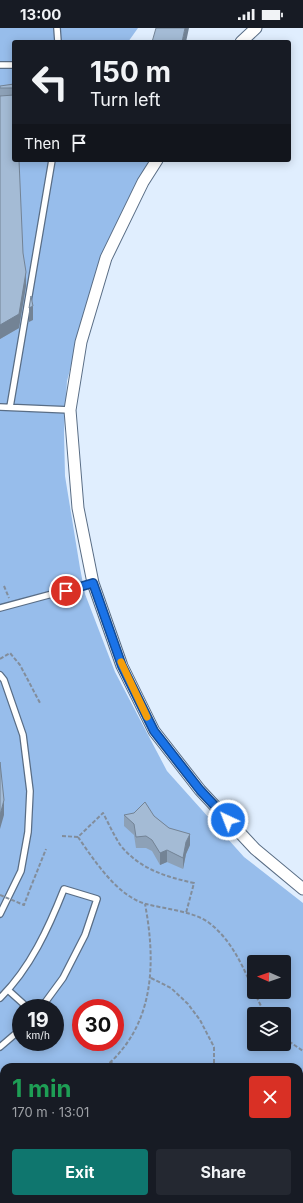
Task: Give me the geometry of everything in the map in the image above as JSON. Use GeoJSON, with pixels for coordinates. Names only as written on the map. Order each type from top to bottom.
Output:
{"type":"FeatureCollection","features":[{"type":"Feature","properties":{"kind":"street"},"geometry":{"type":"LineString","coordinates":[[243,40],[256,28]]}},
{"type":"Feature","properties":{"kind":"street"},"geometry":{"type":"LineString","coordinates":[[157,162],[143,182],[106,258],[81,342],[70,410],[78,508],[93,583],[122,666],[154,731],[200,790],[245,838],[303,889]]}},
{"type":"Feature","properties":{"kind":"lane"},"geometry":{"type":"LineString","coordinates":[[57,28],[58,40]]}},
{"type":"Feature","properties":{"kind":"lane"},"geometry":{"type":"LineString","coordinates":[[0,65],[12,65]]}},
{"type":"Feature","properties":{"kind":"lane"},"geometry":{"type":"LineString","coordinates":[[10,407],[52,162]]}},
{"type":"Feature","properties":{"kind":"lane"},"geometry":{"type":"LineString","coordinates":[[0,407],[70,410]]}},
{"type":"Feature","properties":{"kind":"lane"},"geometry":{"type":"LineString","coordinates":[[0,608],[93,583]]}},
{"type":"Feature","properties":{"kind":"lane"},"geometry":{"type":"LineString","coordinates":[[0,675],[4,680],[23,735],[30,791],[28,832],[21,871],[0,914]]}},
{"type":"Feature","properties":{"kind":"lane"},"geometry":{"type":"LineString","coordinates":[[0,998],[8,990],[48,928],[64,889],[97,899],[85,935],[66,972],[47,999]]}},
{"type":"Feature","properties":{"kind":"lane"},"geometry":{"type":"LineString","coordinates":[[8,990],[18,999]]}},
{"type":"Feature","properties":{"kind":"lane"},"geometry":{"type":"LineString","coordinates":[[0,1047],[12,1037]]}},
{"type":"Feature","properties":{"kind":"path"},"geometry":{"type":"LineString","coordinates":[[0,659],[10,653],[20,665],[40,703]]}},
{"type":"Feature","properties":{"kind":"path"},"geometry":{"type":"LineString","coordinates":[[62,836],[78,836],[103,813],[121,846],[143,866],[169,878],[194,883],[186,913]]}},
{"type":"Feature","properties":{"kind":"path"},"geometry":{"type":"LineString","coordinates":[[78,836],[99,867],[133,898],[145,904],[186,913],[207,921],[223,936],[237,954],[262,1007]]}},
{"type":"Feature","properties":{"kind":"path"},"geometry":{"type":"LineString","coordinates":[[0,895],[24,905],[46,849]]}},
{"type":"Feature","properties":{"kind":"path"},"geometry":{"type":"LineString","coordinates":[[111,1062],[129,1040],[141,1016],[151,978],[152,951],[145,904]]}},
{"type":"Feature","properties":{"kind":"path"},"geometry":{"type":"LineString","coordinates":[[151,978],[171,988],[188,1004],[200,1020],[214,1047],[214,1063]]}},
{"type":"Feature","properties":{"kind":"path"},"geometry":{"type":"LineString","coordinates":[[291,1043],[303,1051]]}},
{"type":"Feature","properties":{"kind":"shaded area"},"geometry":{"type":"Polygon","coordinates":[[[0,28],[138,28],[129,40],[12,40],[12,162],[150,162],[89,298],[67,381],[64,432],[65,476],[85,594],[115,672],[167,771],[244,857],[303,903],[303,1063],[0,1063],[0,28]]]}},
{"type":"Feature","properties":{"kind":"building"},"geometry":{"type":"Polygon","coordinates":[[[156,28],[185,28],[182,40],[153,40],[156,28]]]}},
{"type":"Feature","properties":{"kind":"building"},"geometry":{"type":"Polygon","coordinates":[[[12,84],[12,88],[0,88],[0,86],[12,84]]]}},
{"type":"Feature","properties":{"kind":"building"},"geometry":{"type":"Polygon","coordinates":[[[12,95],[12,162],[19,162],[23,253],[26,272],[19,314],[0,325],[0,96],[12,95]]]}},
{"type":"Feature","properties":{"kind":"building"},"geometry":{"type":"Polygon","coordinates":[[[31,296],[33,306],[29,308],[31,296]]]}},
{"type":"Feature","properties":{"kind":"building"},"geometry":{"type":"Polygon","coordinates":[[[0,762],[4,800],[0,815],[0,762]]]}},
{"type":"Feature","properties":{"kind":"building"},"geometry":{"type":"Polygon","coordinates":[[[145,802],[154,816],[169,828],[190,834],[186,842],[183,858],[167,850],[160,853],[152,840],[146,836],[136,837],[134,824],[124,815],[134,813],[145,802]]]}},
{"type":"Feature","properties":{"kind":"slow traffic"},"geometry":{"type":"LineString","coordinates":[[121,662],[147,717]]}},
{"type":"Feature","properties":{"kind":"route"},"geometry":{"type":"LineString","coordinates":[[66,591],[93,583],[122,666],[154,731],[200,790],[228,820]]}}]}
